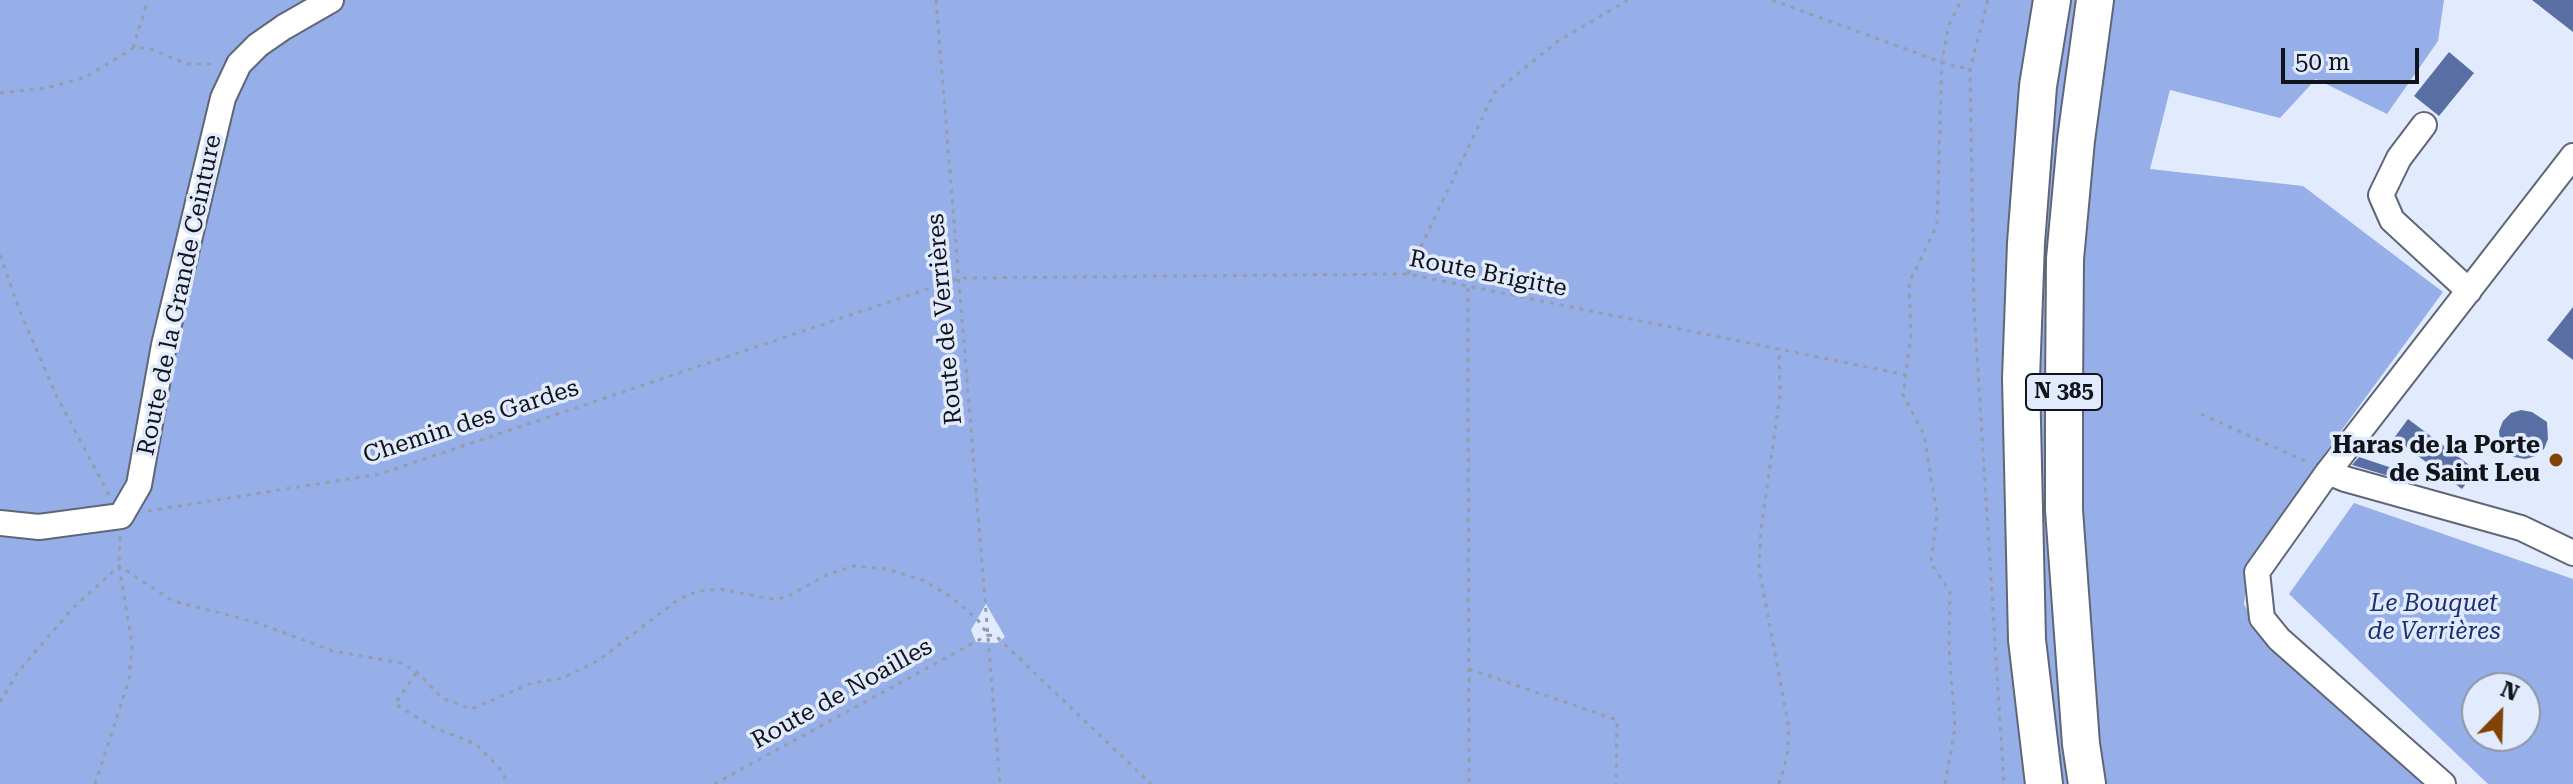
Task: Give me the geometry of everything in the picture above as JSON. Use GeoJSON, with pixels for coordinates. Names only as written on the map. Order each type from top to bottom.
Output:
{"type":"FeatureCollection","features":[{"type":"Feature","properties":{"kind":"highway","name":"N 385"},"geometry":{"type":"LineString","coordinates":[[2044,784],[2027,640],[2021,378],[2026,243],[2038,86],[2052,0]]}},
{"type":"Feature","properties":{"kind":"highway","name":"N 385"},"geometry":{"type":"LineString","coordinates":[[2087,784],[2081,744],[2064,510],[2065,259],[2076,140],[2095,0]]}},
{"type":"Feature","properties":{"kind":"street","name":"Route de la Grande Ceinture"},"geometry":{"type":"LineString","coordinates":[[121,516],[139,485],[164,345],[223,98],[239,64],[258,45],[331,0]]}},
{"type":"Feature","properties":{"kind":"street"},"geometry":{"type":"LineString","coordinates":[[2424,125],[2399,158],[2381,195],[2392,220],[2469,291]]}},
{"type":"Feature","properties":{"kind":"street"},"geometry":{"type":"LineString","coordinates":[[2443,784],[2279,639],[2262,618],[2257,572],[2328,472],[2573,156]]}},
{"type":"Feature","properties":{"kind":"street"},"geometry":{"type":"LineString","coordinates":[[2328,472],[2521,528],[2573,553]]}},
{"type":"Feature","properties":{"kind":"street"},"geometry":{"type":"LineString","coordinates":[[0,523],[39,527],[121,516]]}},
{"type":"Feature","properties":{"kind":"path"},"geometry":{"type":"LineString","coordinates":[[133,48],[148,0]]}},
{"type":"Feature","properties":{"kind":"path","name":"Route de Verrières"},"geometry":{"type":"LineString","coordinates":[[936,0],[1000,784]]}},
{"type":"Feature","properties":{"kind":"path"},"geometry":{"type":"LineString","coordinates":[[1408,274],[1494,93],[1558,41],[1628,0]]}},
{"type":"Feature","properties":{"kind":"path"},"geometry":{"type":"LineString","coordinates":[[1772,0],[1970,69]]}},
{"type":"Feature","properties":{"kind":"path"},"geometry":{"type":"LineString","coordinates":[[1945,784],[1955,728],[1949,647],[1950,592],[1931,563],[1937,513],[1924,435],[1903,395],[1911,335],[1909,283],[1937,225],[1942,61],[1949,25],[1959,0]]}},
{"type":"Feature","properties":{"kind":"path"},"geometry":{"type":"LineString","coordinates":[[1988,0],[1970,69],[1974,309],[2004,784]]}},
{"type":"Feature","properties":{"kind":"path"},"geometry":{"type":"LineString","coordinates":[[0,93],[46,88],[86,77],[133,48],[148,48],[187,64],[239,64]]}},
{"type":"Feature","properties":{"kind":"path"},"geometry":{"type":"LineString","coordinates":[[0,255],[21,314],[57,397],[121,516],[119,566],[132,644],[129,680],[95,784]]}},
{"type":"Feature","properties":{"kind":"path","name":"Route Brigitte"},"geometry":{"type":"LineString","coordinates":[[960,278],[1408,274],[1907,375]]}},
{"type":"Feature","properties":{"kind":"path","name":"Chemin des Gardes"},"geometry":{"type":"LineString","coordinates":[[121,516],[380,474],[960,278]]}},
{"type":"Feature","properties":{"kind":"path"},"geometry":{"type":"LineString","coordinates":[[1468,288],[1469,784]]}},
{"type":"Feature","properties":{"kind":"path"},"geometry":{"type":"LineString","coordinates":[[1779,349],[1780,395],[1761,530],[1759,568],[1789,728],[1787,757],[1779,784]]}},
{"type":"Feature","properties":{"kind":"path"},"geometry":{"type":"LineString","coordinates":[[2201,414],[2328,472]]}},
{"type":"Feature","properties":{"kind":"path"},"geometry":{"type":"LineString","coordinates":[[119,566],[173,601],[255,622],[333,651],[401,663],[417,672],[442,698],[471,709],[532,683],[563,678],[599,660],[679,599],[698,591],[721,589],[770,599],[787,597],[826,575],[854,566],[886,569],[923,580],[951,597],[977,619],[988,635],[996,636],[1151,784]]}},
{"type":"Feature","properties":{"kind":"path"},"geometry":{"type":"LineString","coordinates":[[0,702],[18,672],[73,608],[119,566]]}},
{"type":"Feature","properties":{"kind":"path","name":"Route de Noailles"},"geometry":{"type":"LineString","coordinates":[[714,784],[988,635]]}},
{"type":"Feature","properties":{"kind":"path"},"geometry":{"type":"LineString","coordinates":[[1469,669],[1617,720],[1616,784]]}},
{"type":"Feature","properties":{"kind":"path"},"geometry":{"type":"LineString","coordinates":[[417,672],[395,704],[435,728],[476,744],[502,771],[507,784]]}},
{"type":"Feature","properties":{"kind":"green space"},"geometry":{"type":"Polygon","coordinates":[[[0,0],[2444,0],[2438,41],[2387,114],[2316,79],[2280,118],[2170,90],[2150,169],[2303,186],[2443,292],[2322,457],[2250,563],[2244,604],[2263,640],[2430,784],[0,784],[0,0]],[[986,604],[971,630],[976,642],[997,643],[1005,637],[986,604]]]}},
{"type":"Feature","properties":{"kind":"green space","name":"Le Bouquet de Verrières"},"geometry":{"type":"Polygon","coordinates":[[[2354,503],[2573,579],[2573,784],[2488,784],[2289,594],[2354,503]]]}},
{"type":"Feature","properties":{"kind":"building"},"geometry":{"type":"Polygon","coordinates":[[[2532,0],[2573,0],[2573,32],[2532,0]]]}},
{"type":"Feature","properties":{"kind":"building"},"geometry":{"type":"Polygon","coordinates":[[[2449,52],[2474,73],[2439,116],[2414,96],[2449,52]]]}},
{"type":"Feature","properties":{"kind":"building"},"geometry":{"type":"Polygon","coordinates":[[[2573,307],[2573,360],[2547,340],[2573,307]]]}},
{"type":"Feature","properties":{"kind":"building"},"geometry":{"type":"Polygon","coordinates":[[[2521,410],[2532,412],[2547,422],[2548,439],[2544,449],[2536,456],[2525,459],[2505,451],[2499,431],[2511,413],[2521,410]]]}},
{"type":"Feature","properties":{"kind":"building"},"geometry":{"type":"Polygon","coordinates":[[[2408,419],[2476,470],[2462,489],[2394,438],[2408,419]]]}},
{"type":"Feature","properties":{"kind":"building"},"geometry":{"type":"Polygon","coordinates":[[[2359,457],[2395,469],[2392,477],[2352,465],[2359,457]]]}},
{"type":"Feature","properties":{"kind":"place","name":"Haras de la Porte de Saint Leu"},"geometry":{"type":"Point","coordinates":[2556,460]}}]}
